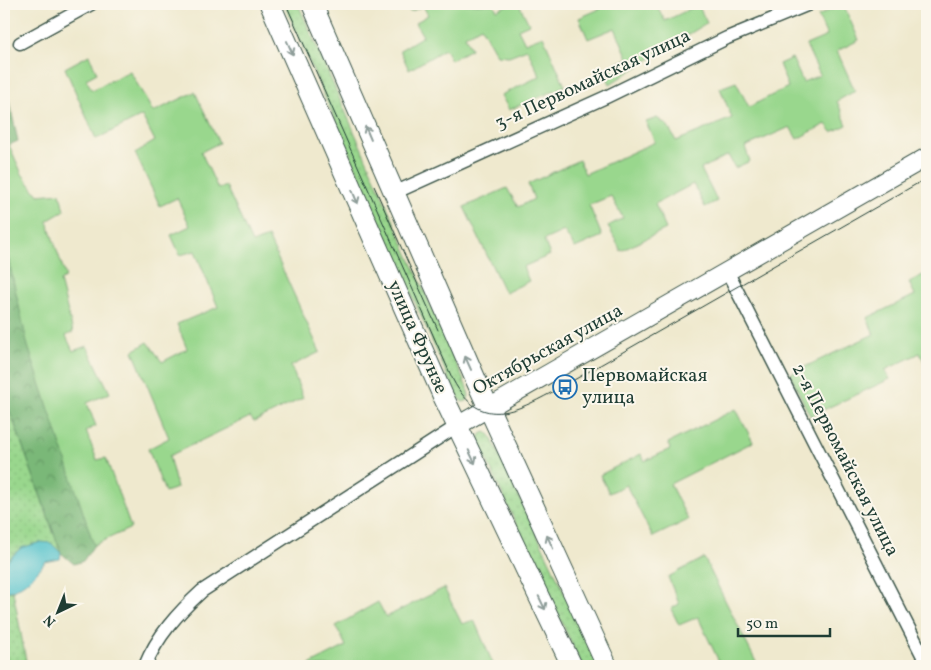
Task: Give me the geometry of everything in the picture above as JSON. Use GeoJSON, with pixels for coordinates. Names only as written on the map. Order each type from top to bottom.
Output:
{"type":"FeatureCollection","features":[{"type":"Feature","properties":{"kind":"main road","name":"улица Фрунзе"},"geometry":{"type":"LineString","coordinates":[[270,4],[457,426],[572,666]]}},
{"type":"Feature","properties":{"kind":"main road","name":"улица Фрунзе"},"geometry":{"type":"LineString","coordinates":[[312,4],[489,407],[607,666]]}},
{"type":"Feature","properties":{"kind":"main road","name":"Октябрьская улица"},"geometry":{"type":"LineString","coordinates":[[457,426],[728,273],[927,157]]}},
{"type":"Feature","properties":{"kind":"street"},"geometry":{"type":"LineString","coordinates":[[20,43],[90,4]]}},
{"type":"Feature","properties":{"kind":"street","name":"3-я Первомайская улица"},"geometry":{"type":"LineString","coordinates":[[394,193],[606,97],[727,38],[809,4]]}},
{"type":"Feature","properties":{"kind":"street"},"geometry":{"type":"LineString","coordinates":[[924,4],[927,10]]}},
{"type":"Feature","properties":{"kind":"street","name":"2-я Первомайская улица"},"geometry":{"type":"LineString","coordinates":[[728,273],[927,664]]}},
{"type":"Feature","properties":{"kind":"street","name":"Октябрьская улица"},"geometry":{"type":"LineString","coordinates":[[145,666],[152,649],[168,627],[202,591],[457,426]]}},
{"type":"Feature","properties":{"kind":"green space"},"geometry":{"type":"Polygon","coordinates":[[[284,4],[298,4],[467,388],[469,396],[467,401],[462,402],[454,391],[284,4]]]}},
{"type":"Feature","properties":{"kind":"green space"},"geometry":{"type":"Polygon","coordinates":[[[406,4],[493,4],[497,10],[509,4],[519,4],[529,24],[518,29],[525,43],[543,36],[565,86],[509,110],[501,95],[540,76],[527,49],[509,56],[497,55],[481,27],[465,36],[471,49],[451,60],[445,49],[409,70],[400,50],[423,36],[415,23],[428,15],[423,6],[410,12],[406,4]]]}},
{"type":"Feature","properties":{"kind":"green space"},"geometry":{"type":"Polygon","coordinates":[[[603,4],[656,4],[665,21],[698,5],[707,23],[610,84],[604,70],[628,58],[615,28],[588,39],[579,18],[604,7],[603,4]]]}},
{"type":"Feature","properties":{"kind":"green space"},"geometry":{"type":"Polygon","coordinates":[[[843,4],[859,40],[837,51],[855,91],[837,101],[847,125],[832,132],[826,124],[797,139],[790,127],[745,147],[750,161],[735,168],[728,155],[701,169],[717,201],[705,207],[693,184],[655,204],[666,229],[621,251],[608,226],[623,218],[611,196],[589,205],[602,236],[575,248],[564,231],[544,240],[550,255],[523,267],[529,281],[505,293],[464,207],[507,188],[518,207],[534,199],[528,184],[579,160],[585,174],[655,142],[646,122],[657,118],[668,126],[676,141],[732,118],[720,88],[736,82],[749,107],[788,87],[779,64],[792,58],[803,82],[820,75],[806,45],[827,36],[818,16],[843,4]]]}},
{"type":"Feature","properties":{"kind":"green space"},"geometry":{"type":"Polygon","coordinates":[[[89,55],[97,73],[86,79],[92,90],[130,71],[153,112],[195,92],[219,143],[201,152],[218,189],[226,186],[252,243],[268,237],[320,352],[291,366],[303,398],[254,422],[250,417],[169,456],[177,488],[165,492],[148,449],[169,438],[133,351],[148,342],[162,362],[187,349],[177,324],[218,307],[195,251],[180,255],[171,235],[190,226],[177,198],[160,206],[135,153],[155,141],[142,116],[96,139],[65,68],[89,55]]]}},
{"type":"Feature","properties":{"kind":"green space"},"geometry":{"type":"Polygon","coordinates":[[[4,94],[9,101],[18,141],[4,147],[4,94]]]}},
{"type":"Feature","properties":{"kind":"green space"},"geometry":{"type":"Polygon","coordinates":[[[9,145],[22,174],[38,195],[60,193],[64,211],[47,221],[66,277],[60,281],[73,332],[66,336],[73,351],[87,346],[110,393],[87,403],[96,426],[86,431],[97,460],[106,458],[131,528],[94,545],[28,346],[4,239],[4,147],[9,145]]]}},
{"type":"Feature","properties":{"kind":"green space"},"geometry":{"type":"Polygon","coordinates":[[[4,239],[28,346],[94,545],[83,561],[74,564],[61,553],[4,399],[4,239]]]}},
{"type":"Feature","properties":{"kind":"green space"},"geometry":{"type":"Polygon","coordinates":[[[927,273],[927,368],[920,353],[885,370],[890,379],[810,416],[790,374],[874,334],[867,318],[915,295],[909,282],[927,273]]]}},
{"type":"Feature","properties":{"kind":"green space"},"geometry":{"type":"Polygon","coordinates":[[[4,399],[61,553],[51,543],[21,548],[4,564],[4,399]]]}},
{"type":"Feature","properties":{"kind":"green space"},"geometry":{"type":"Polygon","coordinates":[[[736,409],[753,442],[670,484],[688,520],[653,537],[626,485],[609,493],[600,475],[641,454],[645,461],[670,449],[668,443],[736,409]]]}},
{"type":"Feature","properties":{"kind":"green space"},"geometry":{"type":"Polygon","coordinates":[[[485,432],[490,435],[599,666],[582,666],[481,448],[479,439],[481,434],[485,432]]]}},
{"type":"Feature","properties":{"kind":"green space"},"geometry":{"type":"Polygon","coordinates":[[[704,558],[758,666],[721,666],[698,617],[679,625],[671,609],[679,604],[668,577],[704,558]]]}},
{"type":"Feature","properties":{"kind":"green space"},"geometry":{"type":"Polygon","coordinates":[[[444,588],[462,624],[474,620],[494,666],[384,666],[381,660],[369,666],[307,666],[346,646],[336,626],[378,602],[386,617],[444,588]]]}},
{"type":"Feature","properties":{"kind":"green space"},"geometry":{"type":"Polygon","coordinates":[[[13,591],[27,666],[4,666],[4,592],[13,591]]]}},
{"type":"Feature","properties":{"kind":"water"},"geometry":{"type":"Polygon","coordinates":[[[41,542],[51,543],[61,553],[60,559],[45,562],[27,581],[10,591],[4,592],[4,564],[21,548],[41,542]]]}},
{"type":"Feature","properties":{"kind":"tram line"},"geometry":{"type":"LineString","coordinates":[[286,4],[453,380],[464,396],[476,407],[488,412],[516,409],[545,396],[927,178]]}},
{"type":"Feature","properties":{"kind":"tram line"},"geometry":{"type":"LineString","coordinates":[[374,186],[438,330]]}},
{"type":"Feature","properties":{"kind":"place","name":"Первомайская улица"},"geometry":{"type":"Point","coordinates":[565,387]}}]}
